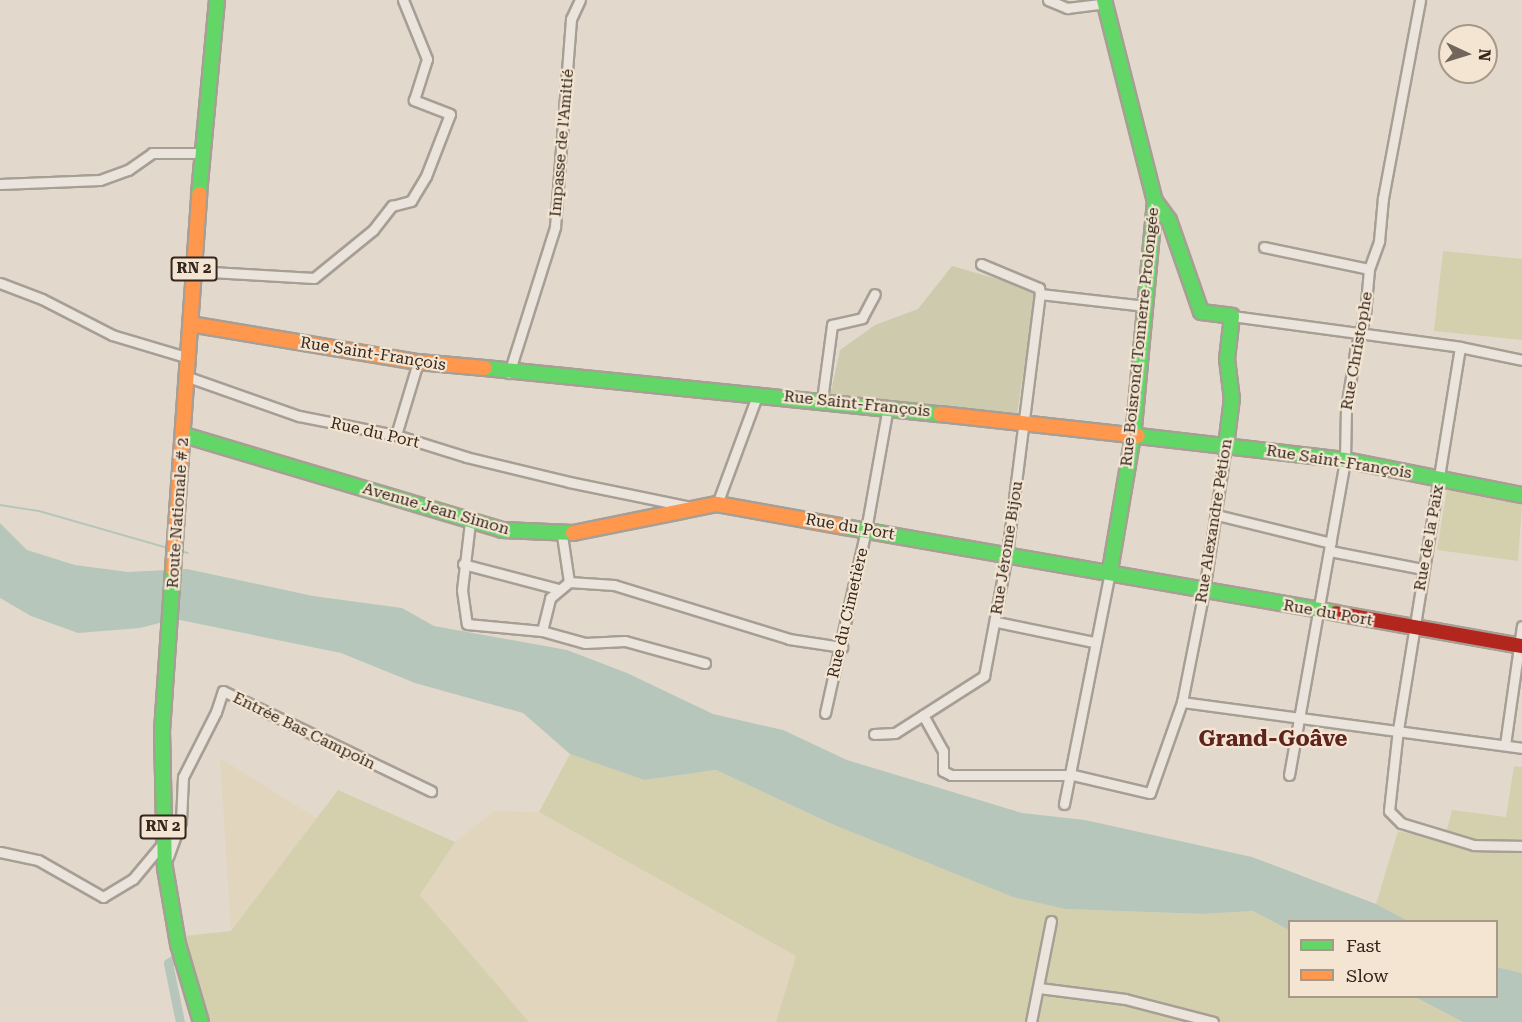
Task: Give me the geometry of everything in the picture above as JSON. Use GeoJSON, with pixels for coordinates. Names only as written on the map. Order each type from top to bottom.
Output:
{"type":"FeatureCollection","features":[{"type":"Feature","properties":{"kind":"street","name":"Route Nationale # 2"},"geometry":{"type":"LineString","coordinates":[[201,1022],[178,944],[165,868],[162,730],[188,377],[201,153],[217,0]]}},
{"type":"Feature","properties":{"kind":"street"},"geometry":{"type":"LineString","coordinates":[[194,271],[314,278],[373,230],[392,206],[411,201],[426,176],[450,114],[414,100],[428,59],[403,0]]}},
{"type":"Feature","properties":{"kind":"street","name":"Impasse de l'Amitié"},"geometry":{"type":"LineString","coordinates":[[509,373],[555,227],[574,15],[580,0]]}},
{"type":"Feature","properties":{"kind":"street"},"geometry":{"type":"LineString","coordinates":[[1048,0],[1067,8],[1104,1]]}},
{"type":"Feature","properties":{"kind":"street","name":"Rue Christophe"},"geometry":{"type":"LineString","coordinates":[[1288,775],[1331,547],[1345,460],[1346,410],[1359,334],[1365,315],[1370,269],[1379,241],[1383,198],[1420,0]]}},
{"type":"Feature","properties":{"kind":"street","name":"Rue Boisrond Tonnerre Prolongée"},"geometry":{"type":"LineString","coordinates":[[1104,1],[1155,201],[1133,436],[1110,570]]}},
{"type":"Feature","properties":{"kind":"street"},"geometry":{"type":"LineString","coordinates":[[0,184],[100,180],[128,170],[152,153],[201,153]]}},
{"type":"Feature","properties":{"kind":"street"},"geometry":{"type":"LineString","coordinates":[[1155,201],[1169,220],[1201,312],[1460,347],[1522,360]]}},
{"type":"Feature","properties":{"kind":"street"},"geometry":{"type":"LineString","coordinates":[[1264,247],[1370,269]]}},
{"type":"Feature","properties":{"kind":"street"},"geometry":{"type":"LineString","coordinates":[[981,264],[1039,288],[1040,294],[1145,306]]}},
{"type":"Feature","properties":{"kind":"street"},"geometry":{"type":"LineString","coordinates":[[0,283],[42,299],[112,335],[189,358]]}},
{"type":"Feature","properties":{"kind":"street"},"geometry":{"type":"LineString","coordinates":[[822,400],[832,325],[862,318],[875,294]]}},
{"type":"Feature","properties":{"kind":"street","name":"Rue Jérome Bijou"},"geometry":{"type":"LineString","coordinates":[[874,734],[896,733],[984,676],[997,622],[1007,554],[1026,423],[1040,294]]}},
{"type":"Feature","properties":{"kind":"street","name":"Rue Alexandre Pétion"},"geometry":{"type":"LineString","coordinates":[[1073,775],[1150,794],[1182,702],[1204,591],[1226,446],[1232,398],[1227,359],[1232,316]]}},
{"type":"Feature","properties":{"kind":"street","name":"Rue Saint-François"},"geometry":{"type":"LineString","coordinates":[[190,324],[418,362],[509,373],[758,393],[1345,460],[1522,495]]}},
{"type":"Feature","properties":{"kind":"street","name":"Rue de la Paix"},"geometry":{"type":"LineString","coordinates":[[1460,347],[1440,479],[1413,628],[1389,811],[1401,823],[1474,845],[1522,846]]}},
{"type":"Feature","properties":{"kind":"street"},"geometry":{"type":"LineString","coordinates":[[396,435],[418,362]]}},
{"type":"Feature","properties":{"kind":"street","name":"Rue du Port"},"geometry":{"type":"LineString","coordinates":[[188,377],[299,416],[396,435],[477,460],[691,507],[717,504],[1110,570],[1204,591],[1318,612],[1520,645]]}},
{"type":"Feature","properties":{"kind":"street"},"geometry":{"type":"LineString","coordinates":[[717,504],[758,393]]}},
{"type":"Feature","properties":{"kind":"street","name":"Rue du Cimetière"},"geometry":{"type":"LineString","coordinates":[[825,713],[842,647],[888,407]]}},
{"type":"Feature","properties":{"kind":"street","name":"Avenue Jean Simon"},"geometry":{"type":"LineString","coordinates":[[184,435],[502,530],[562,535],[657,518],[691,507]]}},
{"type":"Feature","properties":{"kind":"street"},"geometry":{"type":"LineString","coordinates":[[1217,515],[1331,547],[1423,569]]}},
{"type":"Feature","properties":{"kind":"street"},"geometry":{"type":"LineString","coordinates":[[470,522],[463,564],[462,590],[467,624],[542,632],[585,643],[636,643],[705,663]]}},
{"type":"Feature","properties":{"kind":"street"},"geometry":{"type":"LineString","coordinates":[[562,535],[569,582]]}},
{"type":"Feature","properties":{"kind":"street"},"geometry":{"type":"LineString","coordinates":[[463,564],[558,589]]}},
{"type":"Feature","properties":{"kind":"street"},"geometry":{"type":"LineString","coordinates":[[1064,804],[1073,775],[1094,642],[1110,570]]}},
{"type":"Feature","properties":{"kind":"street"},"geometry":{"type":"LineString","coordinates":[[542,632],[550,598],[569,582],[614,585],[789,639],[842,647]]}},
{"type":"Feature","properties":{"kind":"street"},"geometry":{"type":"LineString","coordinates":[[997,622],[1094,642]]}},
{"type":"Feature","properties":{"kind":"street"},"geometry":{"type":"LineString","coordinates":[[1505,745],[1522,626]]}},
{"type":"Feature","properties":{"kind":"street","name":"Entrée Bas Campoin"},"geometry":{"type":"LineString","coordinates":[[165,868],[181,821],[183,777],[216,712],[223,691],[392,775],[431,791]]}},
{"type":"Feature","properties":{"kind":"street"},"geometry":{"type":"LineString","coordinates":[[1182,702],[1398,729],[1522,748]]}},
{"type":"Feature","properties":{"kind":"street"},"geometry":{"type":"LineString","coordinates":[[923,715],[943,751],[943,771],[951,775],[1073,775]]}},
{"type":"Feature","properties":{"kind":"street"},"geometry":{"type":"LineString","coordinates":[[0,852],[38,860],[103,897],[133,879],[163,843]]}},
{"type":"Feature","properties":{"kind":"street"},"geometry":{"type":"LineString","coordinates":[[1031,1022],[1051,921]]}},
{"type":"Feature","properties":{"kind":"street"},"geometry":{"type":"LineString","coordinates":[[1039,988],[1125,999],[1214,1022]]}},
{"type":"Feature","properties":{"kind":"shaded area"},"geometry":{"type":"Polygon","coordinates":[[[1443,251],[1522,259],[1522,340],[1434,331],[1443,251]]]}},
{"type":"Feature","properties":{"kind":"shaded area"},"geometry":{"type":"Polygon","coordinates":[[[952,266],[1036,290],[1017,414],[830,396],[840,350],[875,325],[918,309],[952,266]]]}},
{"type":"Feature","properties":{"kind":"shaded area"},"geometry":{"type":"Polygon","coordinates":[[[1447,489],[1522,504],[1518,561],[1437,550],[1447,489]]]}},
{"type":"Feature","properties":{"kind":"shaded area"},"geometry":{"type":"Polygon","coordinates":[[[0,523],[27,550],[75,565],[128,572],[187,569],[313,596],[402,608],[434,626],[567,650],[627,673],[713,714],[783,730],[847,760],[1022,813],[1085,820],[1252,857],[1376,904],[1406,920],[1288,920],[1288,929],[1253,911],[1203,914],[1065,909],[1013,897],[834,825],[716,770],[644,780],[570,754],[523,713],[415,683],[341,653],[175,619],[140,628],[78,633],[31,616],[0,598],[0,523]]]}},
{"type":"Feature","properties":{"kind":"shaded area"},"geometry":{"type":"Polygon","coordinates":[[[570,754],[644,780],[716,770],[834,825],[1014,897],[1065,909],[1203,914],[1253,911],[1288,929],[1288,998],[1417,998],[1463,1022],[776,1022],[796,956],[539,812],[570,754]]]}},
{"type":"Feature","properties":{"kind":"shaded area"},"geometry":{"type":"Polygon","coordinates":[[[220,758],[318,819],[231,931],[220,758]]]}},
{"type":"Feature","properties":{"kind":"shaded area"},"geometry":{"type":"Polygon","coordinates":[[[1514,766],[1522,767],[1522,973],[1498,967],[1498,920],[1406,920],[1376,904],[1398,831],[1444,841],[1452,810],[1506,817],[1514,766]]]}},
{"type":"Feature","properties":{"kind":"shaded area"},"geometry":{"type":"Polygon","coordinates":[[[338,790],[455,842],[420,895],[529,1022],[210,1022],[184,936],[231,931],[338,790]]]}},
{"type":"Feature","properties":{"kind":"shaded area"},"geometry":{"type":"Polygon","coordinates":[[[494,811],[539,812],[796,956],[776,1022],[529,1022],[420,895],[455,842],[494,811]]]}},
{"type":"Feature","properties":{"kind":"shaded area"},"geometry":{"type":"Polygon","coordinates":[[[1498,967],[1522,973],[1522,1022],[1463,1022],[1417,998],[1498,998],[1498,967]]]}},
{"type":"Feature","properties":{"kind":"waterway"},"geometry":{"type":"LineString","coordinates":[[0,505],[39,511],[168,548]]}},
{"type":"Feature","properties":{"kind":"waterway"},"geometry":{"type":"LineString","coordinates":[[180,551],[188,553]]}},
{"type":"Feature","properties":{"kind":"waterway"},"geometry":{"type":"LineString","coordinates":[[175,959],[168,963],[180,1022]]}},
{"type":"Feature","properties":{"kind":"traffic: fast"},"geometry":{"type":"LineString","coordinates":[[199,194],[217,0]]}},
{"type":"Feature","properties":{"kind":"traffic: fast"},"geometry":{"type":"LineString","coordinates":[[1104,0],[1155,201],[1133,436],[1110,571]]}},
{"type":"Feature","properties":{"kind":"traffic: fast"},"geometry":{"type":"LineString","coordinates":[[1155,201],[1169,220],[1201,312],[1232,316],[1227,359],[1232,398],[1226,446]]}},
{"type":"Feature","properties":{"kind":"traffic: fast"},"geometry":{"type":"LineString","coordinates":[[485,368],[940,414]]}},
{"type":"Feature","properties":{"kind":"traffic: fast"},"geometry":{"type":"LineString","coordinates":[[184,435],[502,530],[573,533]]}},
{"type":"Feature","properties":{"kind":"traffic: fast"},"geometry":{"type":"LineString","coordinates":[[1138,436],[1345,460],[1522,495]]}},
{"type":"Feature","properties":{"kind":"traffic: fast"},"geometry":{"type":"LineString","coordinates":[[845,527],[1336,613]]}},
{"type":"Feature","properties":{"kind":"traffic: fast"},"geometry":{"type":"LineString","coordinates":[[173,570],[162,730],[165,868],[178,944],[201,1022]]}},
{"type":"Feature","properties":{"kind":"traffic: slow"},"geometry":{"type":"LineString","coordinates":[[173,570],[199,194]]}},
{"type":"Feature","properties":{"kind":"traffic: slow"},"geometry":{"type":"LineString","coordinates":[[190,324],[418,362],[485,368]]}},
{"type":"Feature","properties":{"kind":"traffic: slow"},"geometry":{"type":"LineString","coordinates":[[940,414],[1138,436]]}},
{"type":"Feature","properties":{"kind":"traffic: slow"},"geometry":{"type":"LineString","coordinates":[[573,533],[717,504],[845,527]]}},
{"type":"Feature","properties":{"kind":"traffic: jam"},"geometry":{"type":"LineString","coordinates":[[1336,613],[1522,646]]}},
{"type":"Feature","properties":{"kind":"district","name":"Grand-Goâve"},"geometry":{"type":"Point","coordinates":[1273,739]}}]}
